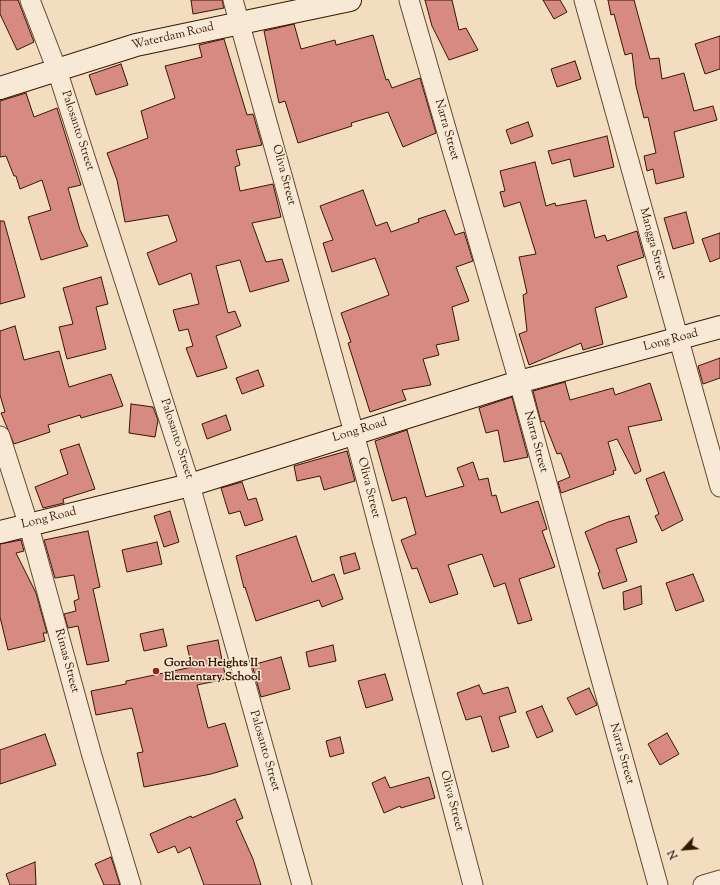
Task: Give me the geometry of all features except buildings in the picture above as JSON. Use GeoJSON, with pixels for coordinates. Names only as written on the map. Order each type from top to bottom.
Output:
{"type":"FeatureCollection","features":[{"type":"Feature","properties":{"kind":"street","name":"Palosanto Street"},"geometry":{"type":"LineString","coordinates":[[30,0],[57,70],[190,485],[302,885]]}},
{"type":"Feature","properties":{"kind":"street","name":"Oliva Street"},"geometry":{"type":"LineString","coordinates":[[233,0],[354,433],[473,885]]}},
{"type":"Feature","properties":{"kind":"street","name":"Waterdam Road"},"geometry":{"type":"LineString","coordinates":[[0,88],[136,45],[239,22],[350,0]]}},
{"type":"Feature","properties":{"kind":"street","name":"Narra Street"},"geometry":{"type":"LineString","coordinates":[[409,0],[519,382],[658,885]]}},
{"type":"Feature","properties":{"kind":"street","name":"Mangga Street"},"geometry":{"type":"LineString","coordinates":[[584,0],[720,487]]}},
{"type":"Feature","properties":{"kind":"street","name":"Long Road"},"geometry":{"type":"LineString","coordinates":[[0,532],[28,523],[190,485],[519,382],[720,327]]}},
{"type":"Feature","properties":{"kind":"street","name":"Rimas Street"},"geometry":{"type":"LineString","coordinates":[[0,436],[28,523],[92,756],[131,885]]}},
{"type":"Feature","properties":{"kind":"street"},"geometry":{"type":"LineString","coordinates":[[703,885],[720,880]]}},
{"type":"Feature","properties":{"kind":"place","name":"Gordon Heights II Elementary School"},"geometry":{"type":"Point","coordinates":[156,671]}}]}
